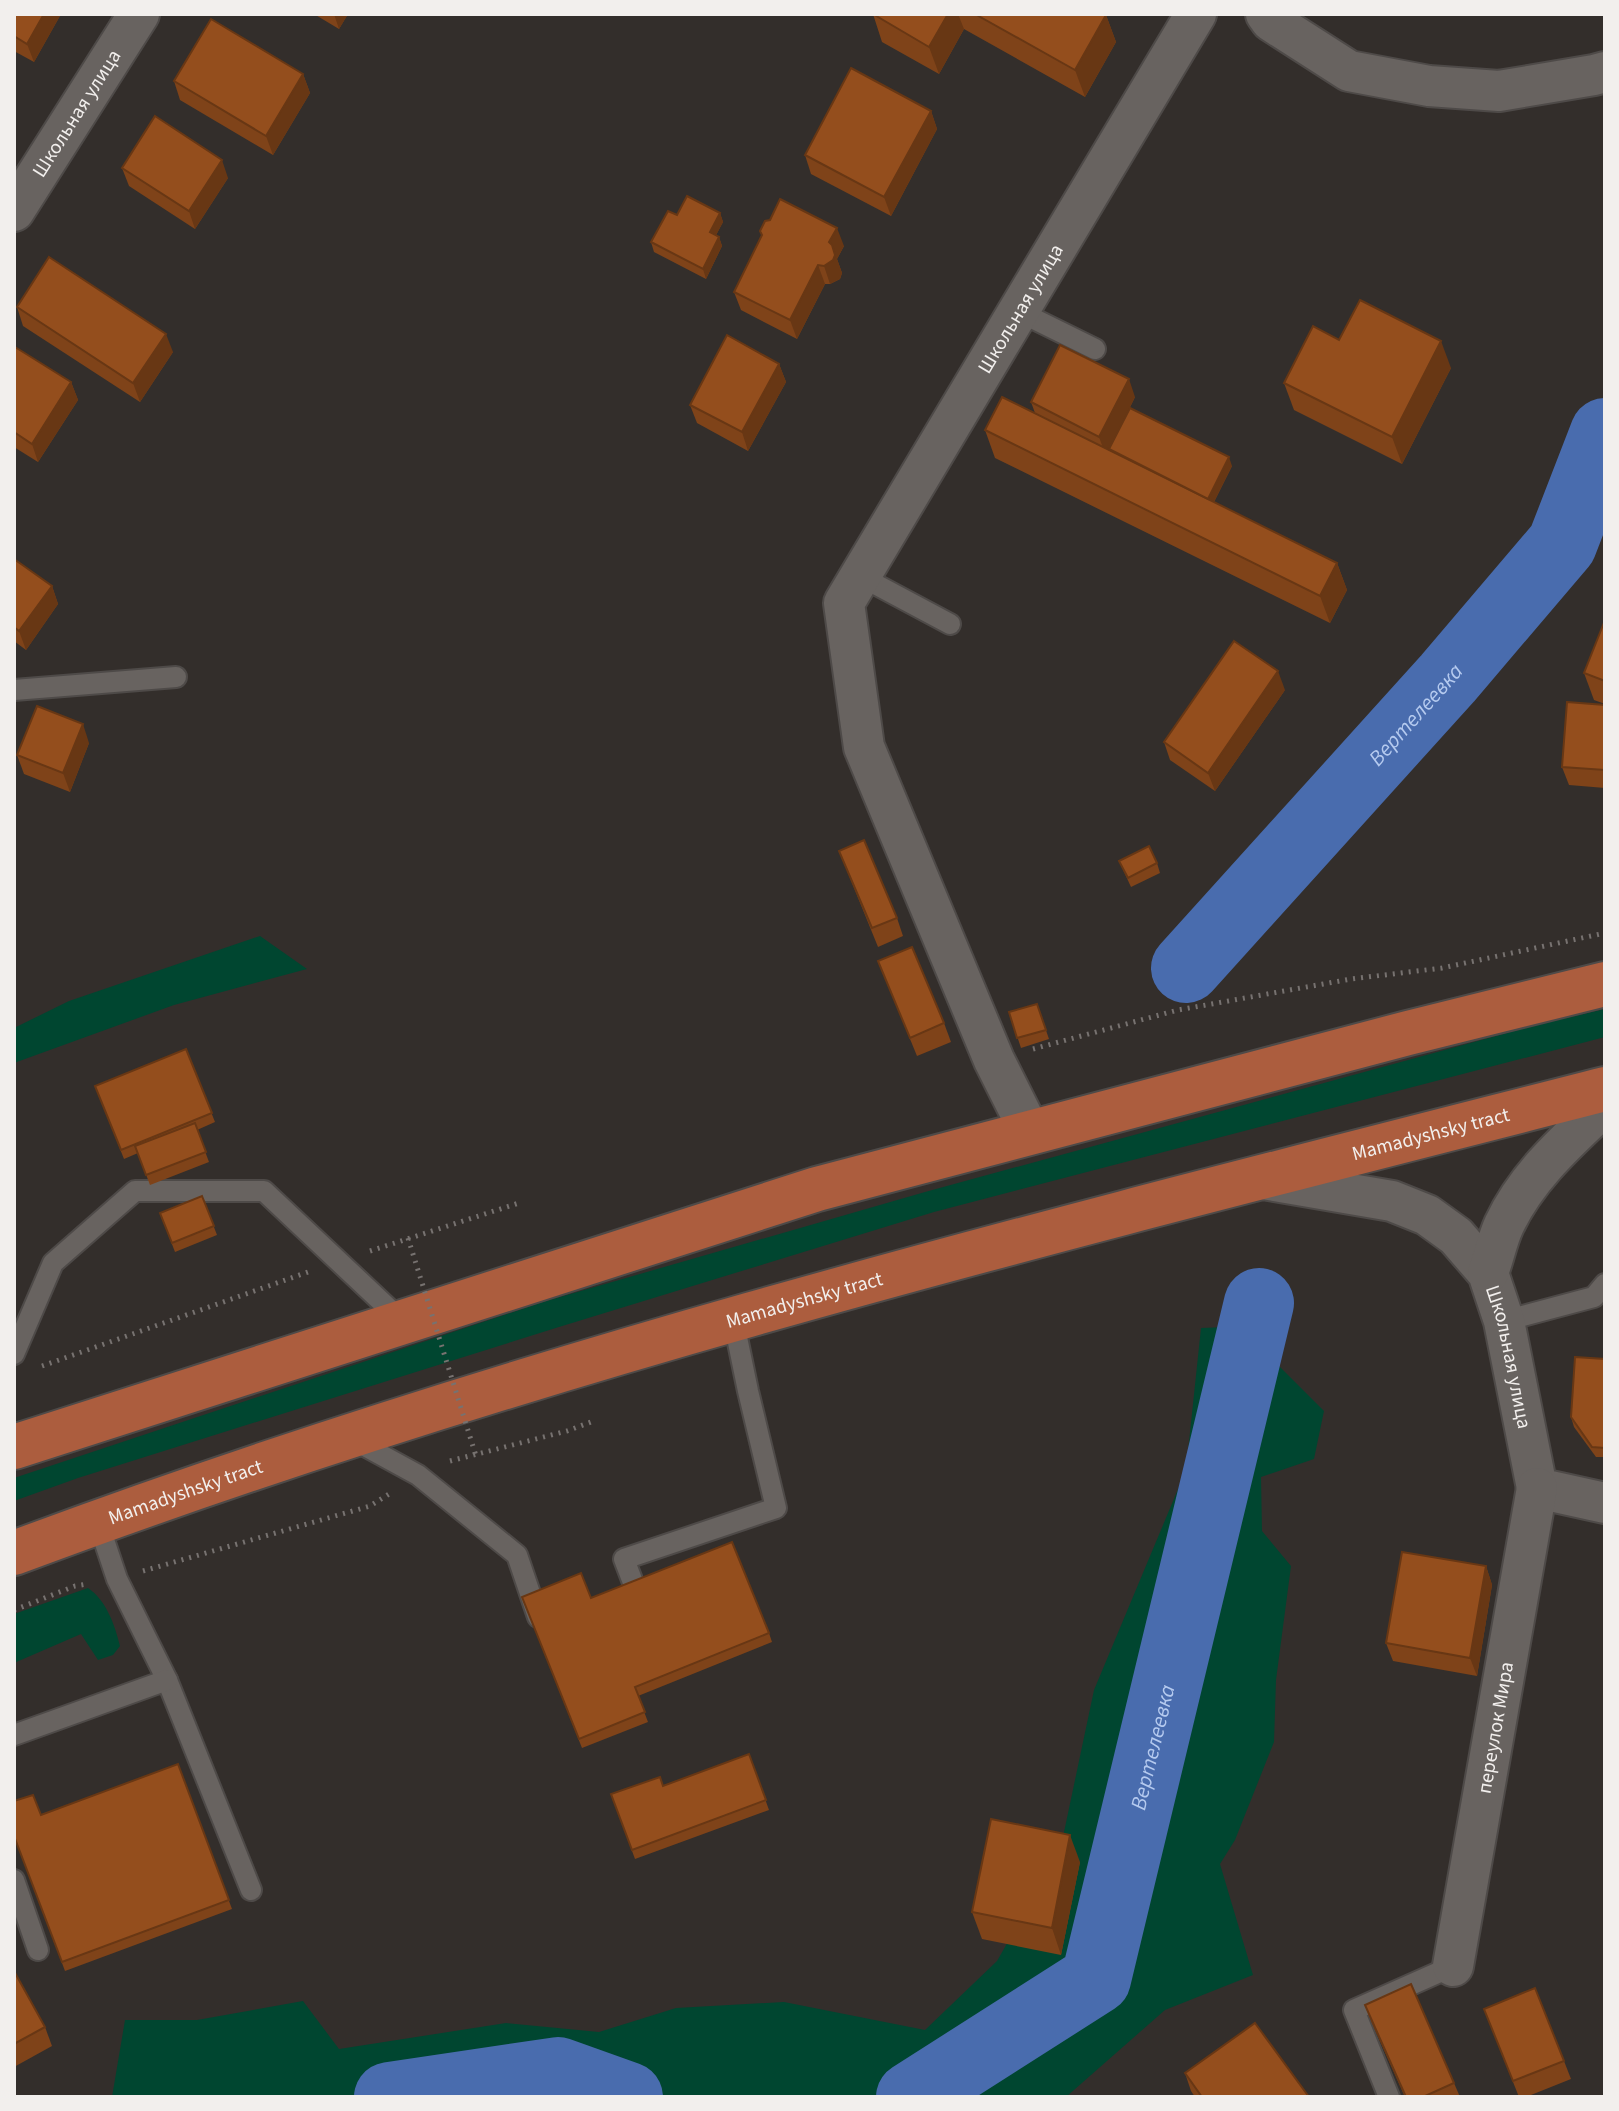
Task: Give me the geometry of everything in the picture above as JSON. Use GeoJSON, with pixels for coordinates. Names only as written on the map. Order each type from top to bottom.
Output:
{"type":"FeatureCollection","features":[{"type":"Feature","properties":{"kind":"main road"},"geometry":{"type":"LineString","coordinates":[[14,1447],[817,1189],[1393,1036],[1605,984]]}},
{"type":"Feature","properties":{"kind":"main road","name":"Mamadyshsky tract"},"geometry":{"type":"LineString","coordinates":[[14,1553],[349,1437],[733,1318],[1002,1244],[1605,1089]]}},
{"type":"Feature","properties":{"kind":"street","name":"Школьная улица"},"geometry":{"type":"LineString","coordinates":[[14,211],[139,14]]}},
{"type":"Feature","properties":{"kind":"street","name":"Школьная улица"},"geometry":{"type":"LineString","coordinates":[[852,590],[1196,14]]}},
{"type":"Feature","properties":{"kind":"street"},"geometry":{"type":"LineString","coordinates":[[1266,14],[1271,21],[1349,71],[1429,86],[1499,91],[1605,72]]}},
{"type":"Feature","properties":{"kind":"street"},"geometry":{"type":"LineString","coordinates":[[852,590],[864,747],[994,1060],[1030,1132]]}},
{"type":"Feature","properties":{"kind":"street"},"geometry":{"type":"LineString","coordinates":[[1488,1273],[1504,1225],[1527,1185],[1605,1105]]}},
{"type":"Feature","properties":{"kind":"street","name":"Школьная улица"},"geometry":{"type":"LineString","coordinates":[[1257,1178],[1392,1201],[1427,1215],[1456,1236],[1488,1273],[1504,1321],[1537,1488]]}},
{"type":"Feature","properties":{"kind":"street"},"geometry":{"type":"LineString","coordinates":[[1537,1488],[1605,1503]]}},
{"type":"Feature","properties":{"kind":"street","name":"переулок Мира"},"geometry":{"type":"LineString","coordinates":[[1453,1966],[1537,1488]]}},
{"type":"Feature","properties":{"kind":"lane"},"geometry":{"type":"LineString","coordinates":[[1018,311],[1095,349]]}},
{"type":"Feature","properties":{"kind":"lane"},"geometry":{"type":"LineString","coordinates":[[852,590],[950,624]]}},
{"type":"Feature","properties":{"kind":"lane"},"geometry":{"type":"LineString","coordinates":[[14,690],[176,677]]}},
{"type":"Feature","properties":{"kind":"lane"},"geometry":{"type":"LineString","coordinates":[[14,1354],[53,1263],[135,1191],[264,1191],[403,1322]]}},
{"type":"Feature","properties":{"kind":"lane"},"geometry":{"type":"LineString","coordinates":[[1504,1321],[1594,1297],[1605,1284]]}},
{"type":"Feature","properties":{"kind":"lane"},"geometry":{"type":"LineString","coordinates":[[651,1629],[624,1559],[776,1508],[733,1318]]}},
{"type":"Feature","properties":{"kind":"lane"},"geometry":{"type":"LineString","coordinates":[[349,1437],[418,1475],[517,1555],[542,1628]]}},
{"type":"Feature","properties":{"kind":"lane"},"geometry":{"type":"LineString","coordinates":[[98,1522],[117,1579],[167,1680],[251,1890]]}},
{"type":"Feature","properties":{"kind":"lane"},"geometry":{"type":"LineString","coordinates":[[14,1735],[167,1680]]}},
{"type":"Feature","properties":{"kind":"lane"},"geometry":{"type":"LineString","coordinates":[[14,1880],[38,1950]]}},
{"type":"Feature","properties":{"kind":"lane"},"geometry":{"type":"LineString","coordinates":[[1389,2097],[1354,2010],[1453,1966]]}},
{"type":"Feature","properties":{"kind":"path"},"geometry":{"type":"LineString","coordinates":[[994,1060],[1178,1010],[1351,979],[1442,968],[1605,933]]}},
{"type":"Feature","properties":{"kind":"path"},"geometry":{"type":"LineString","coordinates":[[14,1610],[75,1586],[117,1579],[370,1506],[435,1465],[508,1446],[523,1442],[553,1435],[591,1422],[519,1443],[476,1456],[408,1238],[522,1202],[339,1261],[29,1370]]}},
{"type":"Feature","properties":{"kind":"green space"},"geometry":{"type":"Polygon","coordinates":[[[260,936],[307,969],[174,1005],[14,1063],[14,1028],[69,1001],[260,936]]]}},
{"type":"Feature","properties":{"kind":"green space"},"geometry":{"type":"Polygon","coordinates":[[[1605,1009],[1605,1037],[934,1212],[78,1478],[14,1501],[14,1478],[546,1301],[925,1192],[1536,1025],[1605,1009]]]}},
{"type":"Feature","properties":{"kind":"green space"},"geometry":{"type":"Polygon","coordinates":[[[1276,1325],[1271,1358],[1324,1411],[1314,1459],[1261,1477],[1262,1531],[1291,1566],[1276,1680],[1274,1742],[1235,1840],[1220,1864],[1253,1975],[1165,2010],[1066,2097],[112,2097],[125,2020],[197,2020],[303,2001],[339,2049],[506,2023],[599,2032],[676,2008],[784,2002],[925,2030],[997,1961],[1060,1851],[1094,1690],[1186,1470],[1201,1328],[1276,1325]]]}},
{"type":"Feature","properties":{"kind":"green space"},"geometry":{"type":"Polygon","coordinates":[[[88,1588],[105,1606],[112,1622],[120,1646],[113,1655],[98,1660],[81,1634],[14,1663],[14,1614],[88,1588]]]}},
{"type":"Feature","properties":{"kind":"building"},"geometry":{"type":"Polygon","coordinates":[[[14,14],[44,14],[27,44],[14,36],[14,14]]]}},
{"type":"Feature","properties":{"kind":"building"},"geometry":{"type":"Polygon","coordinates":[[[873,14],[948,14],[929,47],[873,14]]]}},
{"type":"Feature","properties":{"kind":"building"},"geometry":{"type":"Polygon","coordinates":[[[975,14],[1103,14],[1106,15],[1075,70],[975,14]]]}},
{"type":"Feature","properties":{"kind":"building"},"geometry":{"type":"Polygon","coordinates":[[[211,19],[303,74],[266,136],[174,81],[211,19]]]}},
{"type":"Feature","properties":{"kind":"building"},"geometry":{"type":"Polygon","coordinates":[[[851,68],[931,111],[884,197],[805,155],[851,68]]]}},
{"type":"Feature","properties":{"kind":"building"},"geometry":{"type":"Polygon","coordinates":[[[155,116],[222,160],[189,211],[122,168],[155,116]]]}},
{"type":"Feature","properties":{"kind":"building"},"geometry":{"type":"Polygon","coordinates":[[[687,196],[720,213],[710,232],[719,237],[703,269],[651,242],[668,211],[677,215],[687,196]]]}},
{"type":"Feature","properties":{"kind":"building"},"geometry":{"type":"Polygon","coordinates":[[[780,199],[837,228],[829,242],[835,255],[833,260],[824,266],[818,265],[790,320],[734,292],[762,235],[760,231],[765,221],[770,220],[780,199]]]}},
{"type":"Feature","properties":{"kind":"building"},"geometry":{"type":"Polygon","coordinates":[[[49,257],[166,334],[133,383],[17,307],[49,257]]]}},
{"type":"Feature","properties":{"kind":"building"},"geometry":{"type":"Polygon","coordinates":[[[1360,300],[1441,341],[1392,437],[1284,383],[1313,326],[1339,340],[1360,300]]]}},
{"type":"Feature","properties":{"kind":"building"},"geometry":{"type":"Polygon","coordinates":[[[727,335],[779,364],[742,432],[690,405],[727,335]]]}},
{"type":"Feature","properties":{"kind":"building"},"geometry":{"type":"Polygon","coordinates":[[[1060,345],[1129,379],[1099,437],[1031,402],[1060,345]]]}},
{"type":"Feature","properties":{"kind":"building"},"geometry":{"type":"Polygon","coordinates":[[[15,347],[71,382],[32,444],[14,432],[15,347]]]}},
{"type":"Feature","properties":{"kind":"building"},"geometry":{"type":"Polygon","coordinates":[[[1002,397],[1337,563],[1320,596],[985,430],[1002,397]]]}},
{"type":"Feature","properties":{"kind":"building"},"geometry":{"type":"Polygon","coordinates":[[[1130,408],[1229,457],[1208,499],[1109,449],[1130,408]]]}},
{"type":"Feature","properties":{"kind":"building"},"geometry":{"type":"Polygon","coordinates":[[[14,559],[52,586],[19,631],[14,627],[14,559]]]}},
{"type":"Feature","properties":{"kind":"building"},"geometry":{"type":"Polygon","coordinates":[[[1605,620],[1605,681],[1584,673],[1605,620]]]}},
{"type":"Feature","properties":{"kind":"building"},"geometry":{"type":"Polygon","coordinates":[[[1234,641],[1278,671],[1208,773],[1164,742],[1234,641]]]}},
{"type":"Feature","properties":{"kind":"building"},"geometry":{"type":"Polygon","coordinates":[[[1567,702],[1605,705],[1605,770],[1562,767],[1567,702]]]}},
{"type":"Feature","properties":{"kind":"building"},"geometry":{"type":"Polygon","coordinates":[[[37,706],[83,724],[63,773],[17,755],[37,706]]]}},
{"type":"Feature","properties":{"kind":"building"},"geometry":{"type":"Polygon","coordinates":[[[864,840],[897,918],[872,928],[839,851],[864,840]]]}},
{"type":"Feature","properties":{"kind":"building"},"geometry":{"type":"Polygon","coordinates":[[[1149,846],[1157,863],[1128,878],[1119,861],[1149,846]]]}},
{"type":"Feature","properties":{"kind":"building"},"geometry":{"type":"Polygon","coordinates":[[[912,947],[944,1023],[910,1038],[878,961],[912,947]]]}},
{"type":"Feature","properties":{"kind":"building"},"geometry":{"type":"Polygon","coordinates":[[[1037,1004],[1046,1030],[1017,1038],[1009,1012],[1037,1004]]]}},
{"type":"Feature","properties":{"kind":"building"},"geometry":{"type":"Polygon","coordinates":[[[186,1049],[212,1113],[121,1150],[95,1086],[186,1049]]]}},
{"type":"Feature","properties":{"kind":"building"},"geometry":{"type":"Polygon","coordinates":[[[195,1123],[206,1152],[146,1175],[135,1146],[195,1123]]]}},
{"type":"Feature","properties":{"kind":"building"},"geometry":{"type":"Polygon","coordinates":[[[202,1196],[214,1226],[172,1243],[160,1213],[202,1196]]]}},
{"type":"Feature","properties":{"kind":"building"},"geometry":{"type":"Polygon","coordinates":[[[1575,1357],[1605,1359],[1605,1448],[1592,1447],[1571,1417],[1575,1357]]]}},
{"type":"Feature","properties":{"kind":"building"},"geometry":{"type":"Polygon","coordinates":[[[732,1542],[769,1633],[635,1687],[645,1712],[579,1739],[522,1597],[581,1573],[591,1598],[732,1542]]]}},
{"type":"Feature","properties":{"kind":"building"},"geometry":{"type":"Polygon","coordinates":[[[1402,1552],[1486,1566],[1470,1658],[1386,1643],[1402,1552]]]}},
{"type":"Feature","properties":{"kind":"building"},"geometry":{"type":"Polygon","coordinates":[[[749,1754],[766,1800],[632,1850],[611,1794],[660,1777],[663,1786],[749,1754]]]}},
{"type":"Feature","properties":{"kind":"building"},"geometry":{"type":"Polygon","coordinates":[[[178,1764],[229,1900],[62,1962],[14,1836],[14,1801],[33,1795],[41,1815],[178,1764]]]}},
{"type":"Feature","properties":{"kind":"building"},"geometry":{"type":"Polygon","coordinates":[[[991,1819],[1070,1835],[1052,1928],[972,1912],[991,1819]]]}},
{"type":"Feature","properties":{"kind":"building"},"geometry":{"type":"Polygon","coordinates":[[[14,1971],[45,2027],[14,2044],[14,1971]]]}},
{"type":"Feature","properties":{"kind":"building"},"geometry":{"type":"Polygon","coordinates":[[[1411,1984],[1454,2083],[1423,2097],[1406,2097],[1365,2005],[1411,1984]]]}},
{"type":"Feature","properties":{"kind":"building"},"geometry":{"type":"Polygon","coordinates":[[[1535,1988],[1564,2061],[1513,2081],[1484,2009],[1535,1988]]]}},
{"type":"Feature","properties":{"kind":"building"},"geometry":{"type":"Polygon","coordinates":[[[1255,2023],[1309,2097],[1202,2097],[1185,2073],[1255,2023]]]}},
{"type":"Feature","properties":{"kind":"waterway","name":"Вертелеевка"},"geometry":{"type":"LineString","coordinates":[[1186,968],[1448,678],[1562,544],[1605,433]]}},
{"type":"Feature","properties":{"kind":"waterway","name":"Вертелеевка"},"geometry":{"type":"LineString","coordinates":[[911,2097],[1096,1979],[1259,1303]]}},
{"type":"Feature","properties":{"kind":"waterway","name":"Вертелеевка"},"geometry":{"type":"LineString","coordinates":[[389,2097],[558,2072],[628,2097]]}}]}
